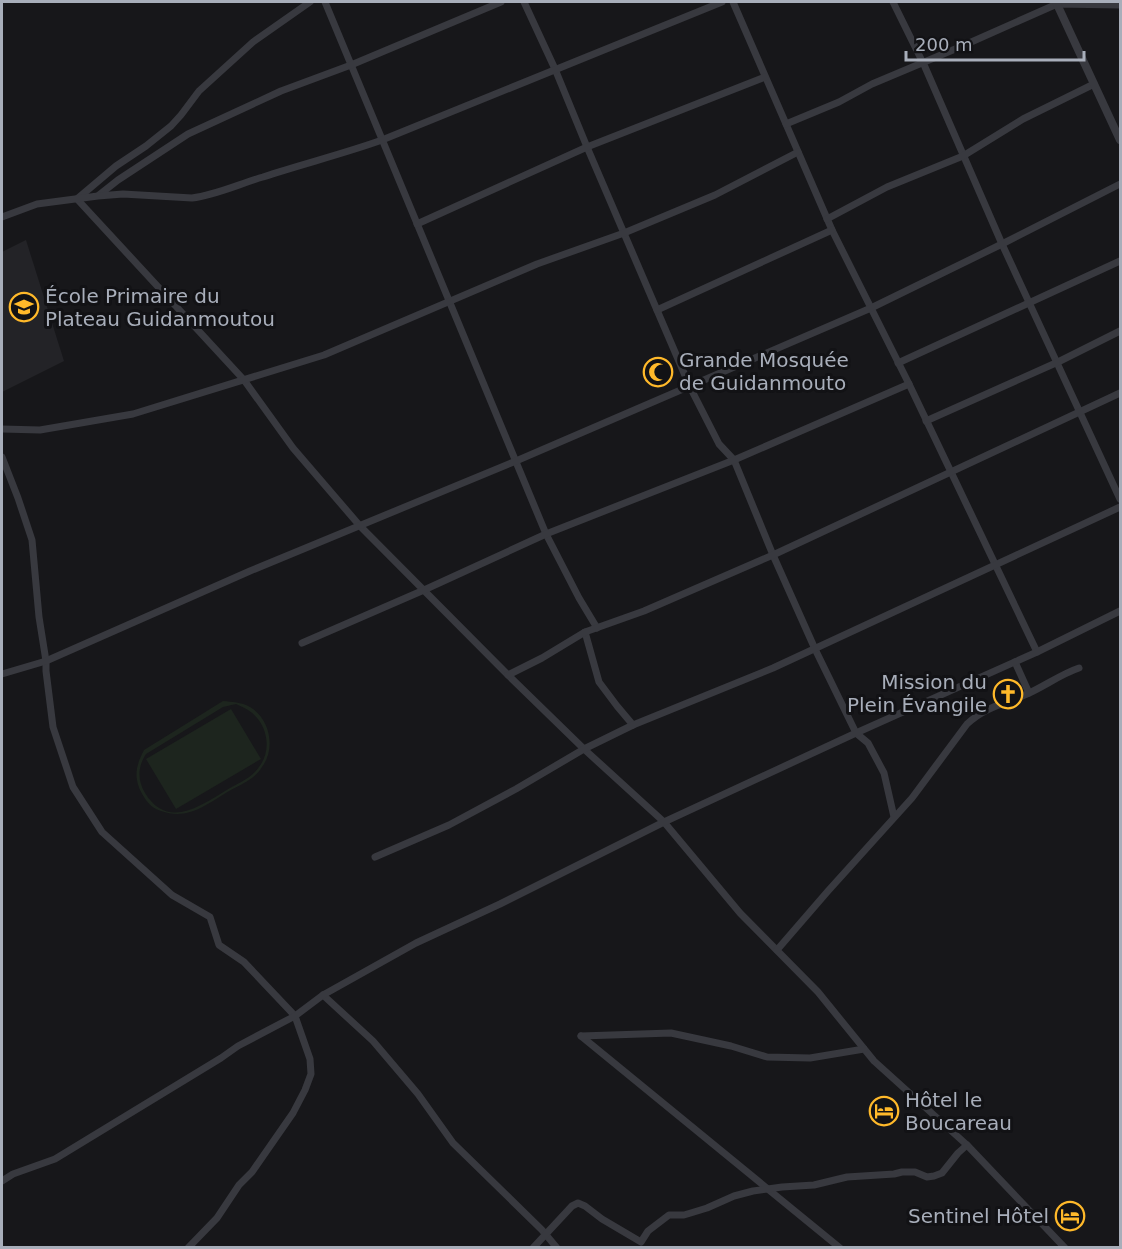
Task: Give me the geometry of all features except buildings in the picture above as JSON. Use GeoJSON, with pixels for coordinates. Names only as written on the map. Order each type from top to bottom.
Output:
{"type":"FeatureCollection","features":[{"type":"Feature","properties":{"kind":"street"},"geometry":{"type":"LineString","coordinates":[[77,199],[116,166],[171,126],[199,91],[253,42],[310,2]]}},
{"type":"Feature","properties":{"kind":"street"},"geometry":{"type":"LineString","coordinates":[[325,2],[546,534],[597,628]]}},
{"type":"Feature","properties":{"kind":"street"},"geometry":{"type":"LineString","coordinates":[[98,196],[118,180],[188,134],[281,91],[351,65],[501,2]]}},
{"type":"Feature","properties":{"kind":"street"},"geometry":{"type":"LineString","coordinates":[[524,2],[555,69],[586,147],[690,387],[719,444],[734,460],[814,649],[856,733],[868,742],[884,774],[894,817]]}},
{"type":"Feature","properties":{"kind":"street"},"geometry":{"type":"LineString","coordinates":[[2,217],[37,204],[98,196],[123,194],[203,197],[353,151],[723,2]]}},
{"type":"Feature","properties":{"kind":"street"},"geometry":{"type":"LineString","coordinates":[[733,2],[832,230],[1038,652]]}},
{"type":"Feature","properties":{"kind":"street"},"geometry":{"type":"LineString","coordinates":[[893,2],[923,63],[1002,244],[1120,499]]}},
{"type":"Feature","properties":{"kind":"street"},"geometry":{"type":"LineString","coordinates":[[786,124],[1056,3],[1120,5]]}},
{"type":"Feature","properties":{"kind":"street"},"geometry":{"type":"LineString","coordinates":[[1056,3],[1120,140]]}},
{"type":"Feature","properties":{"kind":"street"},"geometry":{"type":"LineString","coordinates":[[417,224],[586,147],[765,77]]}},
{"type":"Feature","properties":{"kind":"street"},"geometry":{"type":"LineString","coordinates":[[827,219],[886,187],[963,156],[1023,119],[1094,84]]}},
{"type":"Feature","properties":{"kind":"street"},"geometry":{"type":"LineString","coordinates":[[2,429],[40,430],[133,414],[324,355],[537,264],[624,233],[715,195],[798,152]]}},
{"type":"Feature","properties":{"kind":"street"},"geometry":{"type":"LineString","coordinates":[[2,674],[46,661],[250,571],[516,461],[871,308],[1120,184]]}},
{"type":"Feature","properties":{"kind":"street"},"geometry":{"type":"LineString","coordinates":[[77,199],[244,380],[293,448],[360,525],[508,675],[664,822],[740,913],[818,992],[874,1061],[967,1145],[1065,1248]]}},
{"type":"Feature","properties":{"kind":"street"},"geometry":{"type":"LineString","coordinates":[[657,309],[832,230]]}},
{"type":"Feature","properties":{"kind":"street"},"geometry":{"type":"LineString","coordinates":[[898,363],[1120,261]]}},
{"type":"Feature","properties":{"kind":"street"},"geometry":{"type":"LineString","coordinates":[[926,421],[1058,362],[1120,331]]}},
{"type":"Feature","properties":{"kind":"street"},"geometry":{"type":"LineString","coordinates":[[302,644],[546,534],[734,460],[909,384]]}},
{"type":"Feature","properties":{"kind":"street"},"geometry":{"type":"LineString","coordinates":[[508,675],[585,632],[644,611],[773,555],[1120,393]]}},
{"type":"Feature","properties":{"kind":"street"},"geometry":{"type":"LineString","coordinates":[[2,457],[32,540],[53,727],[73,787],[102,832],[172,895],[210,917],[219,945],[244,962],[295,1016],[310,1059],[310,1074],[305,1090],[293,1113],[217,1218],[188,1248]]}},
{"type":"Feature","properties":{"kind":"street"},"geometry":{"type":"LineString","coordinates":[[375,857],[449,825],[516,789],[584,748],[773,668],[1120,507]]}},
{"type":"Feature","properties":{"kind":"street"},"geometry":{"type":"LineString","coordinates":[[2,1181],[13,1174],[55,1159],[238,1046],[295,1016],[323,995],[416,943],[664,822],[1038,652],[1120,610]]}},
{"type":"Feature","properties":{"kind":"street"},"geometry":{"type":"LineString","coordinates":[[585,632],[600,681],[633,726]]}},
{"type":"Feature","properties":{"kind":"street"},"geometry":{"type":"LineString","coordinates":[[1016,662],[1029,693]]}},
{"type":"Feature","properties":{"kind":"street"},"geometry":{"type":"LineString","coordinates":[[777,950],[912,798],[976,715],[1029,693],[1079,668]]}},
{"type":"Feature","properties":{"kind":"street"},"geometry":{"type":"LineString","coordinates":[[323,995],[373,1041],[418,1094],[453,1143],[546,1235],[556,1248]]}},
{"type":"Feature","properties":{"kind":"street"},"geometry":{"type":"LineString","coordinates":[[840,1248],[581,1036],[671,1033],[731,1046],[767,1057],[810,1058],[864,1048]]}},
{"type":"Feature","properties":{"kind":"street"},"geometry":{"type":"LineString","coordinates":[[641,1242],[648,1232],[669,1215],[684,1215],[734,1196],[766,1188],[814,1185],[847,1177],[902,1172],[915,1172],[927,1177],[934,1176],[942,1173],[967,1145]]}},
{"type":"Feature","properties":{"kind":"street"},"geometry":{"type":"LineString","coordinates":[[533,1248],[572,1206],[578,1203],[650,1248]]}},
{"type":"Feature","properties":{"kind":"shaded area","name":"École Primaire du Plateau Guidanmoutou"},"geometry":{"type":"Polygon","coordinates":[[[26,240],[64,361],[2,392],[2,252],[26,240]]]}},
{"type":"Feature","properties":{"kind":"shaded area"},"geometry":{"type":"Polygon","coordinates":[[[223,701],[243,704],[257,712],[266,726],[270,743],[266,759],[259,771],[251,778],[205,806],[180,814],[171,814],[156,809],[147,802],[140,791],[136,774],[144,750],[223,701]],[[236,704],[223,707],[146,754],[141,763],[140,778],[142,788],[154,804],[163,810],[184,812],[205,803],[256,771],[266,752],[264,729],[255,715],[236,704]]]}},
{"type":"Feature","properties":{"kind":"shaded area"},"geometry":{"type":"Polygon","coordinates":[[[231,709],[261,759],[176,809],[146,759],[231,709]]]}},
{"type":"Feature","properties":{"kind":"place","name":"École Primaire du Plateau Guidanmoutou"},"geometry":{"type":"Point","coordinates":[24,307]}},
{"type":"Feature","properties":{"kind":"place","name":"Grande Mosquée de Guidanmouto"},"geometry":{"type":"Point","coordinates":[658,372]}},
{"type":"Feature","properties":{"kind":"place","name":"Mission du Plein Évangile"},"geometry":{"type":"Point","coordinates":[1008,694]}},
{"type":"Feature","properties":{"kind":"place","name":"Hôtel le Boucareau"},"geometry":{"type":"Point","coordinates":[884,1111]}},
{"type":"Feature","properties":{"kind":"place","name":"Sentinel Hôtel"},"geometry":{"type":"Point","coordinates":[1070,1216]}}]}
